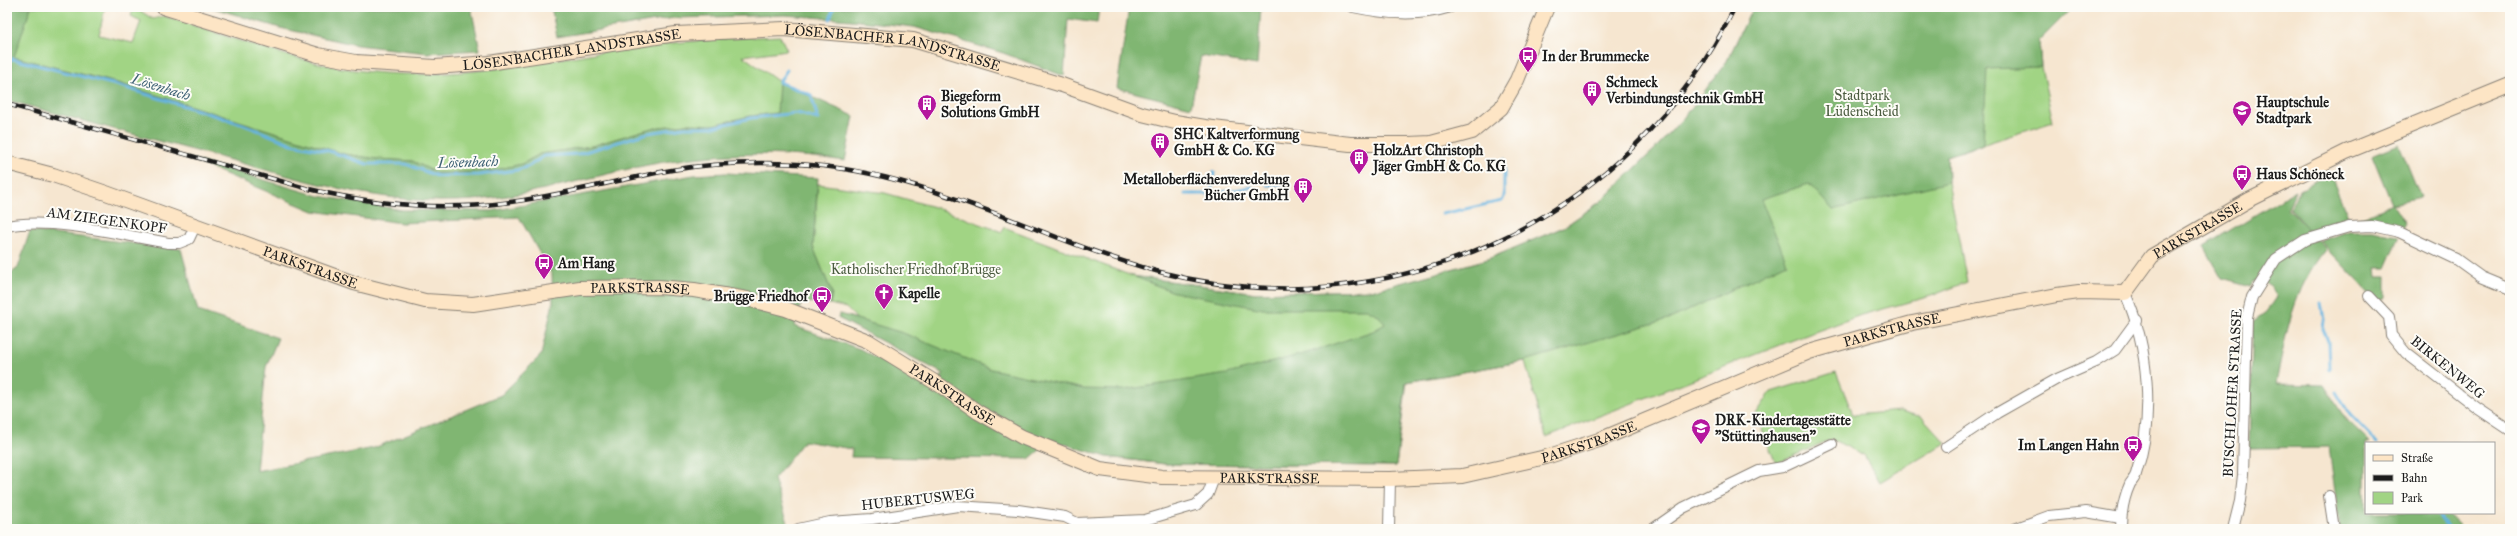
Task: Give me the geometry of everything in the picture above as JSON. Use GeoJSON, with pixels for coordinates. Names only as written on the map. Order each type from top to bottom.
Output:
{"type":"FeatureCollection","features":[{"type":"Feature","properties":{"kind":"street","name":"LÖSENBACHER LANDSTRASSE"},"geometry":{"type":"LineString","coordinates":[[163,7],[318,55],[356,62],[435,66],[490,63],[682,34],[784,29],[913,40],[1062,85],[1142,114],[1175,122],[1205,128],[1343,143],[1409,144],[1431,143],[1472,132],[1501,108],[1519,75],[1547,7]]}},
{"type":"Feature","properties":{"kind":"street"},"geometry":{"type":"LineString","coordinates":[[1353,7],[1401,14],[1432,13],[1451,7]]}},
{"type":"Feature","properties":{"kind":"street","name":"PARKSTRASSE"},"geometry":{"type":"LineString","coordinates":[[7,163],[73,181],[354,283],[425,301],[473,304],[580,288],[624,287],[694,290],[747,299],[786,309],[868,341],[941,386],[978,412],[1022,437],[1063,455],[1100,468],[1132,474],[1214,478],[1390,480],[1462,476],[1546,457],[1599,440],[1809,352],[1912,323],[2056,295],[2095,292],[2125,293],[2152,256],[2249,200],[2346,152],[2510,85]]}},
{"type":"Feature","properties":{"kind":"street","name":"AM ZIEGENKOPF"},"geometry":{"type":"LineString","coordinates":[[7,226],[33,224],[98,230],[168,243],[179,243],[189,239],[195,226]]}},
{"type":"Feature","properties":{"kind":"street","name":"BUSCHLOHER STRASSE"},"geometry":{"type":"LineString","coordinates":[[2233,529],[2240,501],[2243,475],[2247,317],[2252,297],[2276,259],[2295,245],[2324,233],[2349,227],[2378,227],[2399,232],[2456,259],[2481,277],[2510,289]]}},
{"type":"Feature","properties":{"kind":"street"},"geometry":{"type":"LineString","coordinates":[[2120,529],[2121,518],[2130,484],[2136,476],[2148,410],[2143,348],[2137,320],[2125,293]]}},
{"type":"Feature","properties":{"kind":"street","name":"BIRKENWEG"},"geometry":{"type":"LineString","coordinates":[[2369,296],[2389,317],[2391,335],[2406,353],[2477,408],[2510,430]]}},
{"type":"Feature","properties":{"kind":"street"},"geometry":{"type":"LineString","coordinates":[[1946,447],[1997,413],[2057,379],[2096,362],[2114,350],[2137,320]]}},
{"type":"Feature","properties":{"kind":"street"},"geometry":{"type":"LineString","coordinates":[[1653,529],[1683,508],[1758,471],[1783,467],[1832,444]]}},
{"type":"Feature","properties":{"kind":"street","name":"HUBERTUSWEG"},"geometry":{"type":"LineString","coordinates":[[798,529],[830,522],[872,519],[958,506],[1018,510],[1065,517],[1077,526],[1145,520],[1196,504],[1208,494],[1214,478]]}},
{"type":"Feature","properties":{"kind":"street"},"geometry":{"type":"LineString","coordinates":[[1389,529],[1390,480]]}},
{"type":"Feature","properties":{"kind":"street"},"geometry":{"type":"LineString","coordinates":[[2328,496],[2334,529]]}},
{"type":"Feature","properties":{"kind":"street"},"geometry":{"type":"LineString","coordinates":[[2014,529],[2049,516],[2086,512],[2121,518]]}},
{"type":"Feature","properties":{"kind":"green space"},"geometry":{"type":"Polygon","coordinates":[[[7,7],[31,7],[14,57],[121,84],[344,154],[377,159],[412,161],[437,173],[491,171],[522,164],[540,154],[592,146],[652,128],[687,124],[713,125],[750,116],[777,113],[779,82],[854,116],[845,161],[771,154],[722,155],[697,157],[648,165],[546,189],[495,198],[441,201],[385,197],[331,187],[7,100],[7,7]]]}},
{"type":"Feature","properties":{"kind":"green space"},"geometry":{"type":"Polygon","coordinates":[[[31,7],[105,7],[99,35],[133,43],[141,21],[131,16],[134,7],[153,19],[164,16],[299,59],[355,70],[383,73],[413,74],[473,71],[502,68],[620,49],[680,42],[740,38],[780,36],[787,50],[743,56],[779,82],[778,113],[750,116],[713,125],[687,124],[652,128],[592,146],[540,154],[522,164],[491,171],[437,173],[412,161],[377,159],[344,154],[121,84],[13,57],[31,7]]]}},
{"type":"Feature","properties":{"kind":"green space"},"geometry":{"type":"Polygon","coordinates":[[[210,7],[471,7],[480,50],[427,53],[357,45],[280,28],[210,7]]]}},
{"type":"Feature","properties":{"kind":"green space"},"geometry":{"type":"Polygon","coordinates":[[[551,7],[912,7],[944,10],[945,7],[1099,7],[1097,23],[1068,19],[1064,76],[1003,53],[914,27],[851,20],[785,15],[674,18],[557,37],[551,7]]]}},
{"type":"Feature","properties":{"kind":"green space"},"geometry":{"type":"Polygon","coordinates":[[[1129,7],[1261,7],[1257,65],[1201,56],[1191,107],[1117,88],[1129,7]]]}},
{"type":"Feature","properties":{"kind":"green space"},"geometry":{"type":"Polygon","coordinates":[[[1753,7],[2073,7],[2039,41],[2041,67],[2053,122],[1947,156],[1948,182],[1967,282],[1931,296],[1861,315],[1793,340],[1546,437],[1525,361],[1407,382],[1396,466],[1165,464],[1107,457],[838,318],[840,314],[857,319],[846,308],[830,304],[832,293],[813,247],[818,184],[885,193],[934,207],[1002,232],[1004,227],[1132,276],[1256,293],[1375,290],[1488,259],[1564,227],[1600,202],[1655,149],[1693,107],[1727,61],[1753,7]]]}},
{"type":"Feature","properties":{"kind":"green space","name":"Stadtpark Lüdenscheid"},"geometry":{"type":"Polygon","coordinates":[[[1753,7],[2073,7],[2039,41],[2041,67],[1987,69],[1983,144],[1947,156],[1948,182],[1833,210],[1809,184],[1761,199],[1787,263],[1672,318],[1525,361],[1406,382],[1396,466],[1165,464],[1107,457],[1052,440],[1029,459],[851,457],[852,449],[804,441],[774,479],[790,529],[7,529],[7,276],[18,268],[30,231],[181,249],[198,311],[278,338],[266,367],[256,471],[374,448],[501,395],[541,355],[553,303],[552,275],[519,217],[402,223],[313,211],[185,157],[319,196],[403,210],[491,211],[694,175],[726,173],[818,178],[813,247],[832,293],[830,304],[815,302],[801,304],[794,326],[860,349],[930,387],[944,374],[838,318],[840,314],[903,333],[991,369],[1084,389],[1123,390],[1227,374],[1307,353],[1373,331],[1385,324],[1378,315],[1367,309],[1263,309],[1174,292],[1132,276],[1256,293],[1375,290],[1488,259],[1564,227],[1600,202],[1655,149],[1693,107],[1727,61],[1753,7]]]}},
{"type":"Feature","properties":{"kind":"green space"},"geometry":{"type":"Polygon","coordinates":[[[2399,144],[2421,198],[2393,204],[2405,223],[2402,228],[2369,223],[2349,224],[2318,229],[2313,235],[2290,209],[2300,189],[2330,174],[2350,221],[2392,204],[2372,155],[2399,144]]]}},
{"type":"Feature","properties":{"kind":"green space"},"geometry":{"type":"Polygon","coordinates":[[[2296,190],[2288,209],[2326,249],[2315,263],[2298,296],[2287,330],[2276,384],[2324,385],[2346,420],[2369,442],[2365,442],[2365,514],[2447,514],[2463,529],[2340,529],[2329,447],[2249,448],[2253,321],[2266,312],[2276,297],[2271,286],[2266,283],[2254,281],[2251,286],[2222,278],[2204,246],[2296,190]]]}},
{"type":"Feature","properties":{"kind":"green space"},"geometry":{"type":"Polygon","coordinates":[[[2349,231],[2372,231],[2397,236],[2399,238],[2386,268],[2376,268],[2377,277],[2386,277],[2386,297],[2378,302],[2320,241],[2349,231]]]}},
{"type":"Feature","properties":{"kind":"green space"},"geometry":{"type":"Polygon","coordinates":[[[1836,372],[1853,415],[1900,411],[1922,417],[1946,443],[1880,482],[1864,455],[1831,439],[1776,464],[1756,414],[1771,392],[1836,372]]]}},
{"type":"Feature","properties":{"kind":"waterway"},"geometry":{"type":"LineString","coordinates":[[830,19],[834,7]]}},
{"type":"Feature","properties":{"kind":"waterway","name":"Lösenbach"},"geometry":{"type":"LineString","coordinates":[[7,60],[13,59],[120,86],[242,124],[292,144],[329,151],[367,164],[406,164],[437,176],[479,175],[517,170],[529,166],[544,156],[578,154],[648,133],[684,127],[713,127],[751,118],[797,113],[818,119],[811,95],[779,82],[787,70]]}},
{"type":"Feature","properties":{"kind":"waterway","name":"Lösenbach"},"geometry":{"type":"LineString","coordinates":[[1442,214],[1502,201],[1504,197],[1504,159]]}},
{"type":"Feature","properties":{"kind":"waterway"},"geometry":{"type":"LineString","coordinates":[[1211,194],[1214,172]]}},
{"type":"Feature","properties":{"kind":"waterway","name":"Lösenbach"},"geometry":{"type":"LineString","coordinates":[[1267,185],[1290,184]]}},
{"type":"Feature","properties":{"kind":"waterway","name":"Lösenbach"},"geometry":{"type":"LineString","coordinates":[[1185,194],[1211,194],[1252,187]]}},
{"type":"Feature","properties":{"kind":"waterway"},"geometry":{"type":"LineString","coordinates":[[2321,303],[2324,319],[2323,329],[2328,341],[2329,369]]}},
{"type":"Feature","properties":{"kind":"waterway"},"geometry":{"type":"LineString","coordinates":[[2336,392],[2350,415],[2376,442]]}},
{"type":"Feature","properties":{"kind":"waterway"},"geometry":{"type":"LineString","coordinates":[[2438,514],[2449,529]]}},
{"type":"Feature","properties":{"kind":"railway"},"geometry":{"type":"LineString","coordinates":[[7,104],[309,189],[357,199],[405,205],[454,206],[503,203],[546,196],[672,170],[719,164],[782,163],[844,169],[890,179],[935,192],[980,207],[1111,257],[1156,271],[1243,287],[1330,286],[1413,272],[1493,243],[1567,201],[1633,147],[1689,82],[1735,7]]}},
{"type":"Feature","properties":{"kind":"place","name":"In der Brummecke"},"geometry":{"type":"Point","coordinates":[1528,73]}},
{"type":"Feature","properties":{"kind":"place","name":"Schmeck Verbindungstechnik GmbH"},"geometry":{"type":"Point","coordinates":[1592,107]}},
{"type":"Feature","properties":{"kind":"place","name":"Biegeform Solutions GmbH"},"geometry":{"type":"Point","coordinates":[927,121]}},
{"type":"Feature","properties":{"kind":"place","name":"Hauptschule Stadtpark"},"geometry":{"type":"Point","coordinates":[2242,127]}},
{"type":"Feature","properties":{"kind":"place","name":"SHC Kaltverformung GmbH & Co. KG"},"geometry":{"type":"Point","coordinates":[1160,159]}},
{"type":"Feature","properties":{"kind":"place","name":"HolzArt Christoph Jäger GmbH & Co. KG"},"geometry":{"type":"Point","coordinates":[1359,175]}},
{"type":"Feature","properties":{"kind":"place","name":"Haus Schöneck"},"geometry":{"type":"Point","coordinates":[2242,191]}},
{"type":"Feature","properties":{"kind":"place","name":"Metalloberflächenveredelung Bücher GmbH"},"geometry":{"type":"Point","coordinates":[1303,204]}},
{"type":"Feature","properties":{"kind":"place","name":"Am Hang"},"geometry":{"type":"Point","coordinates":[544,280]}},
{"type":"Feature","properties":{"kind":"place","name":"Kapelle"},"geometry":{"type":"Point","coordinates":[884,310]}},
{"type":"Feature","properties":{"kind":"place","name":"Brügge Friedhof"},"geometry":{"type":"Point","coordinates":[822,313]}},
{"type":"Feature","properties":{"kind":"place","name":"DRK-Kindertagesstätte \"Stüttinghausen\""},"geometry":{"type":"Point","coordinates":[1701,445]}},
{"type":"Feature","properties":{"kind":"place","name":"Im Langen Hahn"},"geometry":{"type":"Point","coordinates":[2133,462]}},
{"type":"Feature","properties":{"kind":"park label","name":"Katholischer Friedhof Brügge"},"geometry":{"type":"Point","coordinates":[916,269]}}]}
